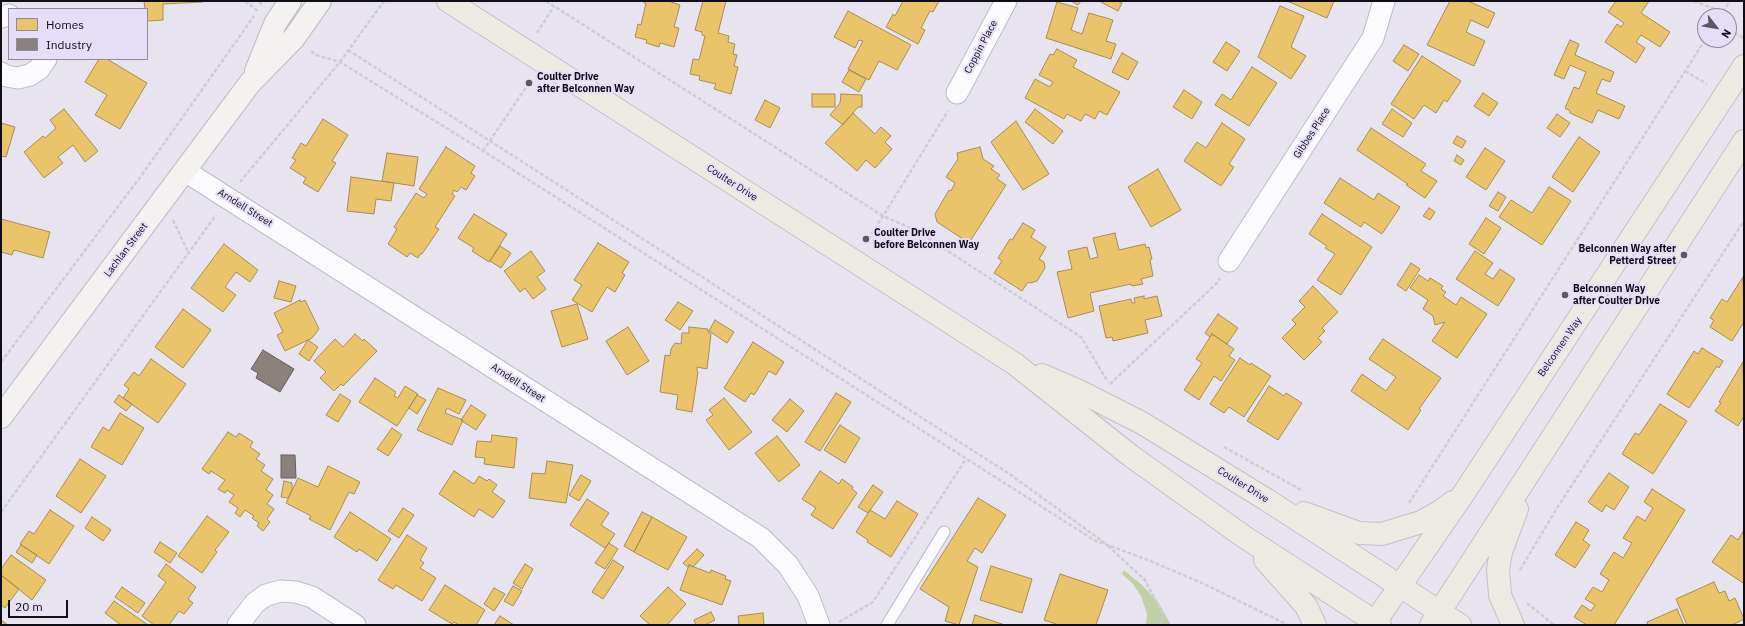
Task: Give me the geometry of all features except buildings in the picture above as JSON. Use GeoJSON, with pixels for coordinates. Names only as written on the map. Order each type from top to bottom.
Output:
{"type":"FeatureCollection","features":[{"type":"Feature","properties":{"kind":"main road","name":"Coulter Drive"},"geometry":{"type":"LineString","coordinates":[[448,1],[1015,364],[1131,456],[1244,536],[1376,624]]}},
{"type":"Feature","properties":{"kind":"main road","name":"Belconnen Way"},"geometry":{"type":"LineString","coordinates":[[1376,624],[1400,586],[1462,496],[1744,66]]}},
{"type":"Feature","properties":{"kind":"main road"},"geometry":{"type":"LineString","coordinates":[[1725,94],[1744,82]]}},
{"type":"Feature","properties":{"kind":"main road"},"geometry":{"type":"LineString","coordinates":[[1436,618],[1744,140]]}},
{"type":"Feature","properties":{"kind":"main road","name":"Coulter Drive"},"geometry":{"type":"LineString","coordinates":[[1015,364],[1079,392],[1142,423],[1267,500],[1400,586],[1436,618],[1460,625]]}},
{"type":"Feature","properties":{"kind":"main road"},"geometry":{"type":"LineString","coordinates":[[1513,625],[1500,595],[1498,569],[1501,552],[1507,534],[1540,455]]}},
{"type":"Feature","properties":{"kind":"main road"},"geometry":{"type":"LineString","coordinates":[[1267,500],[1359,533],[1382,534],[1421,522],[1462,496]]}},
{"type":"Feature","properties":{"kind":"main road"},"geometry":{"type":"LineString","coordinates":[[1244,536],[1306,606],[1315,625]]}},
{"type":"Feature","properties":{"kind":"street","name":"Lachlan Street"},"geometry":{"type":"LineString","coordinates":[[250,83],[275,24],[290,1]]}},
{"type":"Feature","properties":{"kind":"street","name":"Lachlan Street"},"geometry":{"type":"LineString","coordinates":[[1,417],[250,83],[294,38],[320,1]]}},
{"type":"Feature","properties":{"kind":"street","name":"Coppin Place"},"geometry":{"type":"LineString","coordinates":[[957,93],[1006,1]]}},
{"type":"Feature","properties":{"kind":"street","name":"Gibbes Place"},"geometry":{"type":"LineString","coordinates":[[1229,261],[1373,38],[1384,1]]}},
{"type":"Feature","properties":{"kind":"street"},"geometry":{"type":"LineString","coordinates":[[1,73],[6,76],[18,78],[30,75],[39,69],[45,60]]}},
{"type":"Feature","properties":{"kind":"street","name":"Arndell Street"},"geometry":{"type":"LineString","coordinates":[[185,171],[760,538],[788,565],[808,596],[819,625]]}},
{"type":"Feature","properties":{"kind":"street"},"geometry":{"type":"LineString","coordinates":[[238,625],[255,603],[266,595],[281,591],[296,592],[312,597],[355,625]]}},
{"type":"Feature","properties":{"kind":"lane"},"geometry":{"type":"LineString","coordinates":[[887,625],[944,532]]}},
{"type":"Feature","properties":{"kind":"path"},"geometry":{"type":"LineString","coordinates":[[1,362],[141,176],[258,11],[245,1]]}},
{"type":"Feature","properties":{"kind":"path"},"geometry":{"type":"LineString","coordinates":[[1,512],[228,198],[340,62],[384,1]]}},
{"type":"Feature","properties":{"kind":"path"},"geometry":{"type":"LineString","coordinates":[[546,1],[884,216],[914,230],[1081,337],[1110,385],[1117,388]]}},
{"type":"Feature","properties":{"kind":"path"},"geometry":{"type":"LineString","coordinates":[[1694,1],[1712,8]]}},
{"type":"Feature","properties":{"kind":"path"},"geometry":{"type":"LineString","coordinates":[[534,37],[554,6]]}},
{"type":"Feature","properties":{"kind":"path"},"geometry":{"type":"LineString","coordinates":[[1406,507],[1700,48]]}},
{"type":"Feature","properties":{"kind":"path"},"geometry":{"type":"LineString","coordinates":[[348,50],[489,142],[1008,473],[1107,545],[1145,580],[1163,615],[1161,625]]}},
{"type":"Feature","properties":{"kind":"path"},"geometry":{"type":"LineString","coordinates":[[316,55],[340,62],[483,150],[1094,540],[1148,560],[1202,583],[1288,625]]}},
{"type":"Feature","properties":{"kind":"path"},"geometry":{"type":"LineString","coordinates":[[483,150],[529,83]]}},
{"type":"Feature","properties":{"kind":"path"},"geometry":{"type":"LineString","coordinates":[[853,261],[884,216],[945,117],[957,93]]}},
{"type":"Feature","properties":{"kind":"path"},"geometry":{"type":"LineString","coordinates":[[160,205],[170,212],[188,252]]}},
{"type":"Feature","properties":{"kind":"path"},"geometry":{"type":"LineString","coordinates":[[1517,575],[1557,508],[1744,221]]}},
{"type":"Feature","properties":{"kind":"path"},"geometry":{"type":"LineString","coordinates":[[1110,385],[1217,283],[1229,261]]}},
{"type":"Feature","properties":{"kind":"path"},"geometry":{"type":"LineString","coordinates":[[1221,445],[1305,492]]}},
{"type":"Feature","properties":{"kind":"path"},"geometry":{"type":"LineString","coordinates":[[834,625],[873,602],[966,459]]}},
{"type":"Feature","properties":{"kind":"path"},"geometry":{"type":"LineString","coordinates":[[1526,602],[1554,625]]}},
{"type":"Feature","properties":{"kind":"green space"},"geometry":{"type":"Polygon","coordinates":[[[1124,570],[1142,585],[1158,602],[1171,625],[1146,625],[1147,614],[1141,596],[1133,584],[1122,574],[1124,570]]]}},
{"type":"Feature","properties":{"kind":"place","name":"Coulter Drive after Belconnen Way"},"geometry":{"type":"Point","coordinates":[529,83]}},
{"type":"Feature","properties":{"kind":"place","name":"Coulter Drive before Belconnen Way"},"geometry":{"type":"Point","coordinates":[866,239]}},
{"type":"Feature","properties":{"kind":"place","name":"Belconnen Way after Petterd Street"},"geometry":{"type":"Point","coordinates":[1684,255]}},
{"type":"Feature","properties":{"kind":"place","name":"Belconnen Way after Coulter Drive"},"geometry":{"type":"Point","coordinates":[1565,295]}}]}
